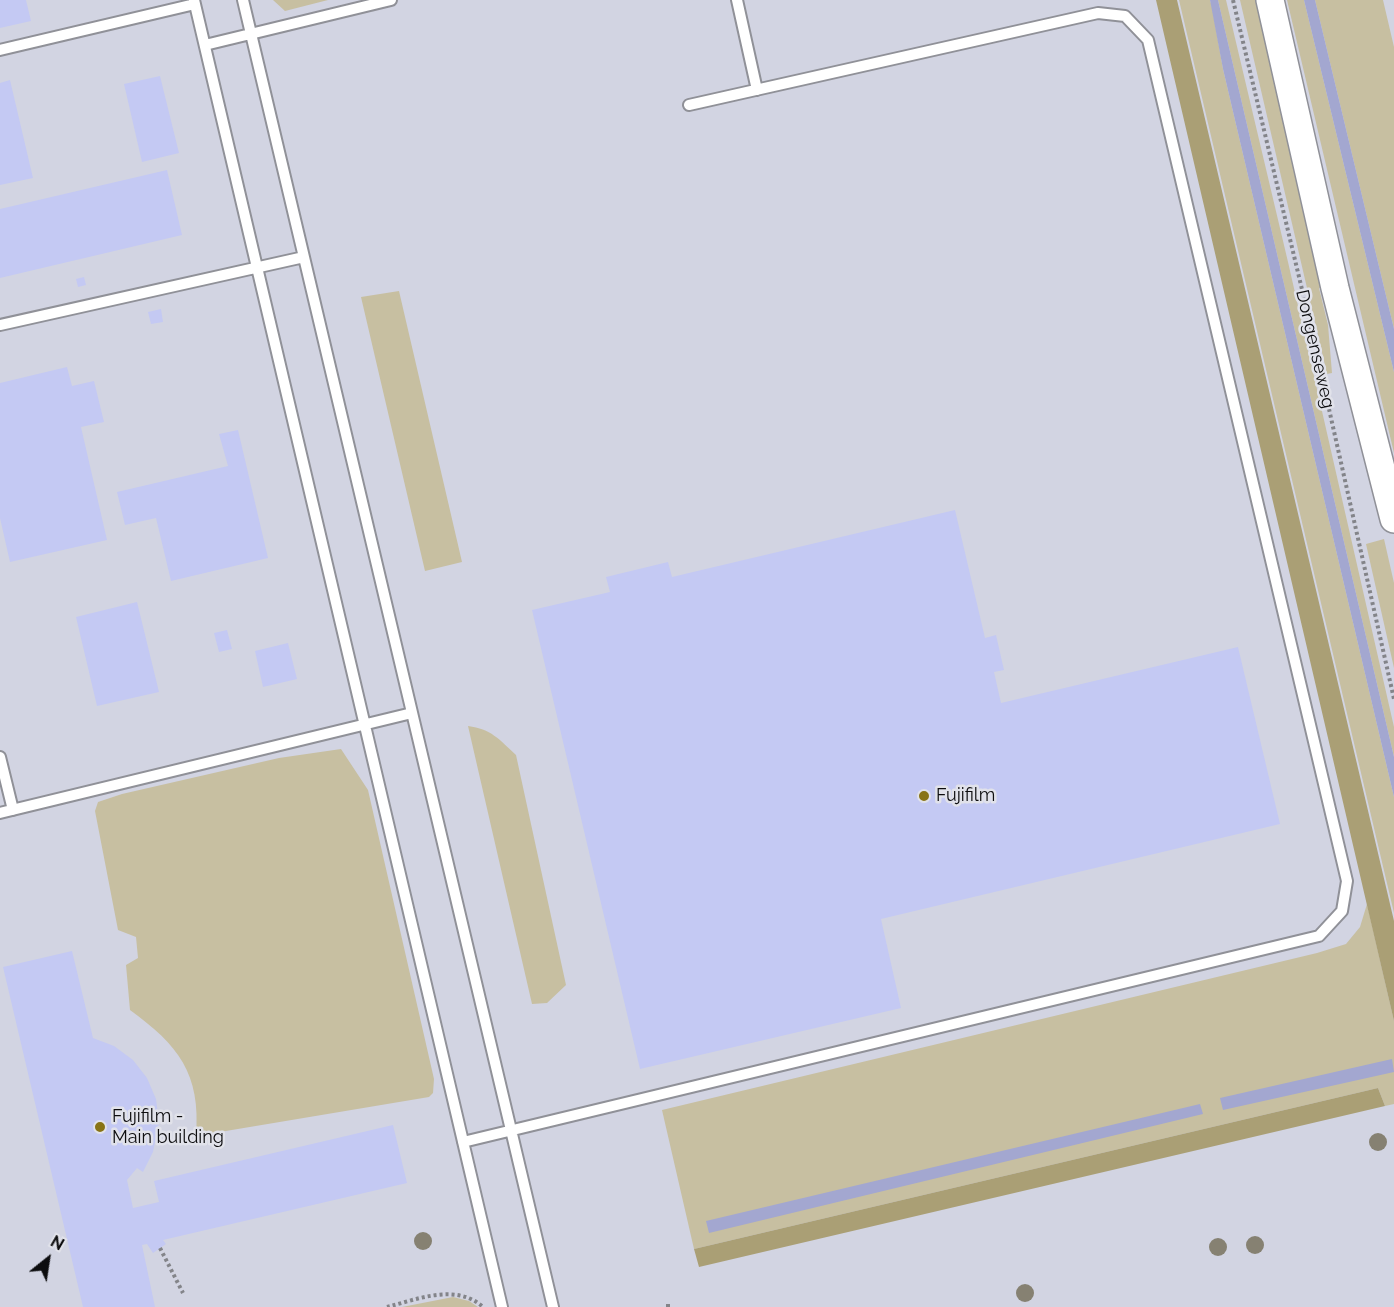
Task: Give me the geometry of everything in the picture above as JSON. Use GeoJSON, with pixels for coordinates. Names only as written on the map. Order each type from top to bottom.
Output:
{"type":"FeatureCollection","features":[{"type":"Feature","properties":{"kind":"street","name":"Dongenseweg"},"geometry":{"type":"LineString","coordinates":[[1270,0],[1335,288],[1394,519]]}},
{"type":"Feature","properties":{"kind":"lane"},"geometry":{"type":"LineString","coordinates":[[243,0],[553,1307]]}},
{"type":"Feature","properties":{"kind":"lane"},"geometry":{"type":"LineString","coordinates":[[205,45],[391,0]]}},
{"type":"Feature","properties":{"kind":"lane"},"geometry":{"type":"LineString","coordinates":[[737,0],[757,90]]}},
{"type":"Feature","properties":{"kind":"lane"},"geometry":{"type":"LineString","coordinates":[[0,50],[194,2],[502,1307]]}},
{"type":"Feature","properties":{"kind":"lane"},"geometry":{"type":"LineString","coordinates":[[463,1142],[1319,936],[1342,911],[1347,881],[1148,40],[1125,16],[1098,13],[689,105]]}},
{"type":"Feature","properties":{"kind":"lane"},"geometry":{"type":"LineString","coordinates":[[0,325],[304,257]]}},
{"type":"Feature","properties":{"kind":"lane"},"geometry":{"type":"LineString","coordinates":[[0,813],[412,713]]}},
{"type":"Feature","properties":{"kind":"lane"},"geometry":{"type":"LineString","coordinates":[[0,757],[13,810]]}},
{"type":"Feature","properties":{"kind":"path","name":"Dongenseweg"},"geometry":{"type":"LineString","coordinates":[[1233,0],[1305,302],[1394,699]]}},
{"type":"Feature","properties":{"kind":"path"},"geometry":{"type":"LineString","coordinates":[[160,1248],[183,1293]]}},
{"type":"Feature","properties":{"kind":"path"},"geometry":{"type":"LineString","coordinates":[[387,1307],[447,1293],[465,1295],[483,1307]]}},
{"type":"Feature","properties":{"kind":"shaded area"},"geometry":{"type":"Polygon","coordinates":[[[0,0],[1394,0],[1394,1307],[0,1307],[0,0]]]}},
{"type":"Feature","properties":{"kind":"shaded area"},"geometry":{"type":"Polygon","coordinates":[[[273,0],[328,0],[285,11],[273,0]]]}},
{"type":"Feature","properties":{"kind":"shaded area"},"geometry":{"type":"Polygon","coordinates":[[[1156,0],[1177,0],[1394,921],[1394,1021],[1156,0]]]}},
{"type":"Feature","properties":{"kind":"shaded area"},"geometry":{"type":"Polygon","coordinates":[[[1179,0],[1210,0],[1212,7],[1223,69],[1394,797],[1394,913],[1179,0]]]}},
{"type":"Feature","properties":{"kind":"shaded area"},"geometry":{"type":"Polygon","coordinates":[[[1218,0],[1226,0],[1288,262],[1394,727],[1394,757],[1218,0]]]}},
{"type":"Feature","properties":{"kind":"shaded area"},"geometry":{"type":"Polygon","coordinates":[[[1240,0],[1256,0],[1324,286],[1319,288],[1328,325],[1332,373],[1327,374],[1240,0]]]}},
{"type":"Feature","properties":{"kind":"shaded area"},"geometry":{"type":"Polygon","coordinates":[[[1287,0],[1304,0],[1394,372],[1394,453],[1287,0]]]}},
{"type":"Feature","properties":{"kind":"shaded area"},"geometry":{"type":"Polygon","coordinates":[[[1315,0],[1383,0],[1394,47],[1394,329],[1315,0]]]}},
{"type":"Feature","properties":{"kind":"shaded area"},"geometry":{"type":"Polygon","coordinates":[[[399,291],[462,562],[425,571],[361,297],[399,291]]]}},
{"type":"Feature","properties":{"kind":"shaded area"},"geometry":{"type":"Polygon","coordinates":[[[1384,539],[1394,583],[1394,668],[1366,544],[1384,539]]]}},
{"type":"Feature","properties":{"kind":"shaded area"},"geometry":{"type":"Polygon","coordinates":[[[468,726],[489,732],[516,755],[566,985],[547,1003],[532,1004],[468,726]]]}},
{"type":"Feature","properties":{"kind":"shaded area"},"geometry":{"type":"Polygon","coordinates":[[[341,749],[368,790],[434,1079],[433,1093],[429,1097],[196,1136],[195,1095],[183,1062],[161,1036],[130,1010],[126,965],[138,958],[136,937],[118,930],[95,811],[98,802],[122,794],[279,758],[341,749]]]}},
{"type":"Feature","properties":{"kind":"shaded area"},"geometry":{"type":"Polygon","coordinates":[[[1367,904],[1394,1021],[1394,1104],[1385,1106],[1378,1088],[694,1249],[662,1110],[1317,953],[1346,944],[1360,927],[1367,904]]]}},
{"type":"Feature","properties":{"kind":"shaded area"},"geometry":{"type":"Polygon","coordinates":[[[1378,1088],[1385,1106],[699,1267],[694,1249],[1378,1088]]]}},
{"type":"Feature","properties":{"kind":"shaded area"},"geometry":{"type":"Polygon","coordinates":[[[453,1297],[469,1301],[478,1307],[402,1307],[453,1297]]]}},
{"type":"Feature","properties":{"kind":"water"},"geometry":{"type":"Polygon","coordinates":[[[1210,0],[1218,0],[1394,757],[1394,797],[1223,69],[1210,0]]]}},
{"type":"Feature","properties":{"kind":"water"},"geometry":{"type":"Polygon","coordinates":[[[1304,0],[1315,0],[1394,329],[1394,372],[1304,0]]]}},
{"type":"Feature","properties":{"kind":"water"},"geometry":{"type":"Polygon","coordinates":[[[1392,1059],[1394,1072],[1223,1110],[1220,1098],[1392,1059]]]}},
{"type":"Feature","properties":{"kind":"water"},"geometry":{"type":"Polygon","coordinates":[[[1200,1104],[1203,1114],[709,1233],[706,1221],[1200,1104]]]}},
{"type":"Feature","properties":{"kind":"building"},"geometry":{"type":"Polygon","coordinates":[[[0,0],[26,0],[31,21],[0,28],[0,0]]]}},
{"type":"Feature","properties":{"kind":"building"},"geometry":{"type":"Polygon","coordinates":[[[160,76],[179,153],[142,162],[124,84],[160,76]]]}},
{"type":"Feature","properties":{"kind":"building"},"geometry":{"type":"Polygon","coordinates":[[[10,80],[33,178],[0,185],[0,83],[10,80]]]}},
{"type":"Feature","properties":{"kind":"building"},"geometry":{"type":"Polygon","coordinates":[[[167,170],[182,235],[0,278],[0,209],[167,170]]]}},
{"type":"Feature","properties":{"kind":"building"},"geometry":{"type":"Polygon","coordinates":[[[84,277],[86,285],[78,287],[76,279],[84,277]]]}},
{"type":"Feature","properties":{"kind":"building"},"geometry":{"type":"Polygon","coordinates":[[[161,309],[163,322],[151,324],[148,312],[161,309]]]}},
{"type":"Feature","properties":{"kind":"building"},"geometry":{"type":"Polygon","coordinates":[[[67,367],[72,386],[94,381],[104,422],[81,427],[107,540],[10,562],[0,518],[0,383],[67,367]]]}},
{"type":"Feature","properties":{"kind":"building"},"geometry":{"type":"Polygon","coordinates":[[[238,430],[268,558],[171,581],[156,518],[125,525],[117,492],[228,466],[219,434],[238,430]]]}},
{"type":"Feature","properties":{"kind":"building","name":"Fujifilm"},"geometry":{"type":"Polygon","coordinates":[[[955,510],[985,638],[996,635],[1004,670],[994,672],[1001,703],[1238,647],[1280,824],[881,919],[901,1008],[640,1069],[532,610],[610,592],[606,577],[668,562],[672,577],[955,510]]]}},
{"type":"Feature","properties":{"kind":"building"},"geometry":{"type":"Polygon","coordinates":[[[137,602],[159,692],[97,706],[76,617],[137,602]]]}},
{"type":"Feature","properties":{"kind":"building"},"geometry":{"type":"Polygon","coordinates":[[[227,630],[232,649],[219,652],[214,633],[227,630]]]}},
{"type":"Feature","properties":{"kind":"building"},"geometry":{"type":"Polygon","coordinates":[[[288,643],[297,679],[263,687],[255,651],[288,643]]]}},
{"type":"Feature","properties":{"kind":"building","name":"Fujifilm - Main building"},"geometry":{"type":"Polygon","coordinates":[[[72,951],[93,1038],[114,1046],[133,1060],[147,1078],[156,1099],[159,1122],[153,1152],[143,1172],[137,1168],[127,1180],[133,1208],[159,1202],[154,1181],[393,1125],[407,1183],[163,1240],[166,1244],[153,1253],[147,1244],[142,1245],[155,1307],[83,1307],[3,967],[72,951]]]}},
{"type":"Feature","properties":{"kind":"place","name":"Fujifilm"},"geometry":{"type":"Point","coordinates":[924,796]}},
{"type":"Feature","properties":{"kind":"place","name":"Fujifilm - Main building"},"geometry":{"type":"Point","coordinates":[100,1127]}}]}
